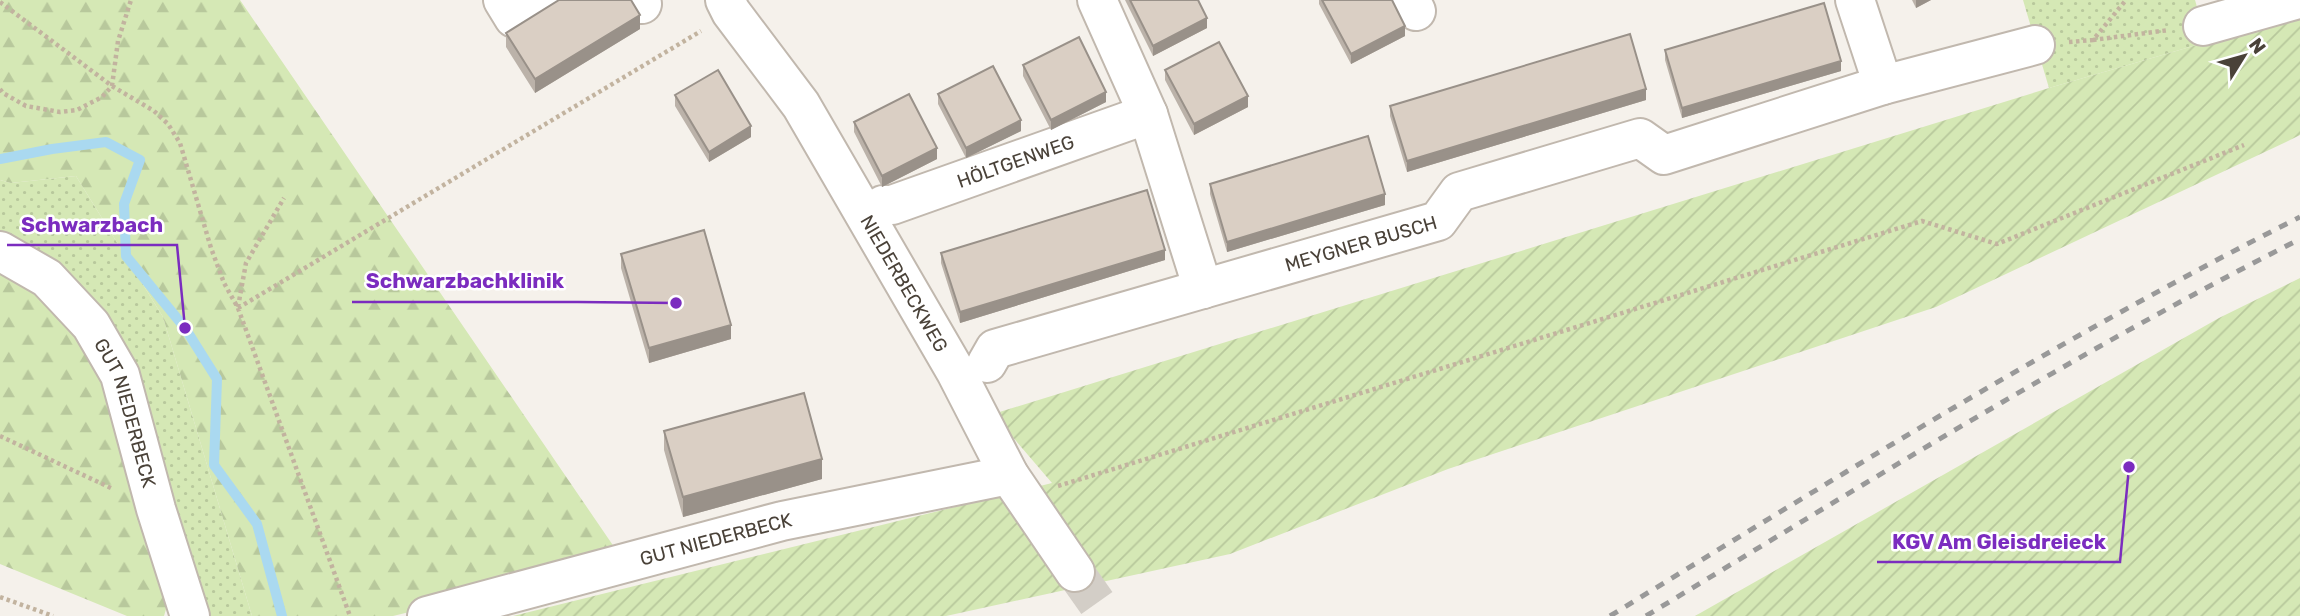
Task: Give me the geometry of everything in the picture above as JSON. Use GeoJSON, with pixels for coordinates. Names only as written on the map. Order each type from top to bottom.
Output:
{"type":"FeatureCollection","features":[{"type":"Feature","properties":{"kind":"street"},"geometry":{"type":"LineString","coordinates":[[503,0],[514,18],[543,0]]}},
{"type":"Feature","properties":{"kind":"street"},"geometry":{"type":"LineString","coordinates":[[1097,0],[1148,114],[1203,289]]}},
{"type":"Feature","properties":{"kind":"street"},"geometry":{"type":"LineString","coordinates":[[1855,0],[1883,85]]}},
{"type":"Feature","properties":{"kind":"street"},"geometry":{"type":"LineString","coordinates":[[2203,26],[2295,0]]}},
{"type":"Feature","properties":{"kind":"street","name":"NIEDERBECKWEG"},"geometry":{"type":"LineString","coordinates":[[728,6],[801,105],[956,372],[1017,487],[1075,572]]}},
{"type":"Feature","properties":{"kind":"street","name":"MEYGNER BUSCH"},"geometry":{"type":"LineString","coordinates":[[987,363],[995,349],[1438,221],[1459,192],[1640,138],[1664,155],[1883,85],[2035,45]]}},
{"type":"Feature","properties":{"kind":"street","name":"HÖLTGENWEG"},"geometry":{"type":"LineString","coordinates":[[883,205],[892,205],[1148,114]]}},
{"type":"Feature","properties":{"kind":"street","name":"GUT NIEDERBECK"},"geometry":{"type":"LineString","coordinates":[[0,251],[47,278],[91,325],[120,375],[156,509],[190,616]]}},
{"type":"Feature","properties":{"kind":"street","name":"GUT NIEDERBECK"},"geometry":{"type":"LineString","coordinates":[[427,616],[782,521],[1017,487]]}},
{"type":"Feature","properties":{"kind":"path"},"geometry":{"type":"LineString","coordinates":[[0,89],[26,106],[60,112],[77,110],[102,97],[112,86],[118,41],[131,0]]}},
{"type":"Feature","properties":{"kind":"path"},"geometry":{"type":"LineString","coordinates":[[2093,40],[2126,0]]}},
{"type":"Feature","properties":{"kind":"path"},"geometry":{"type":"LineString","coordinates":[[0,2],[112,86],[154,111],[168,124],[180,143],[211,248],[224,283],[238,308],[350,616]]}},
{"type":"Feature","properties":{"kind":"path"},"geometry":{"type":"LineString","coordinates":[[238,308],[728,6]]}},
{"type":"Feature","properties":{"kind":"path"},"geometry":{"type":"LineString","coordinates":[[2035,45],[2203,26]]}},
{"type":"Feature","properties":{"kind":"path"},"geometry":{"type":"LineString","coordinates":[[1017,487],[1059,485],[1922,221],[1997,244],[2244,145]]}},
{"type":"Feature","properties":{"kind":"path"},"geometry":{"type":"LineString","coordinates":[[238,308],[246,263],[284,198]]}},
{"type":"Feature","properties":{"kind":"path"},"geometry":{"type":"LineString","coordinates":[[0,436],[156,509]]}},
{"type":"Feature","properties":{"kind":"path"},"geometry":{"type":"LineString","coordinates":[[0,597],[53,616]]}},
{"type":"Feature","properties":{"kind":"green space"},"geometry":{"type":"Polygon","coordinates":[[[0,0],[240,0],[623,560],[393,616],[252,616],[163,317],[76,176],[11,183],[0,180],[0,0]]]}},
{"type":"Feature","properties":{"kind":"green space"},"geometry":{"type":"Polygon","coordinates":[[[2023,0],[2195,0],[2207,42],[2049,88],[2023,0]]]}},
{"type":"Feature","properties":{"kind":"green space"},"geometry":{"type":"Polygon","coordinates":[[[2300,19],[2300,135],[1936,307],[1448,469],[1230,554],[946,616],[513,616],[1052,483],[993,414],[2049,88],[2207,42],[2300,19]]]}},
{"type":"Feature","properties":{"kind":"green space"},"geometry":{"type":"Polygon","coordinates":[[[76,176],[163,317],[252,616],[211,616],[190,585],[0,243],[0,180],[11,183],[76,176]]]}},
{"type":"Feature","properties":{"kind":"green space"},"geometry":{"type":"Polygon","coordinates":[[[0,259],[43,286],[111,378],[171,592],[164,616],[127,616],[0,564],[0,259]]]}},
{"type":"Feature","properties":{"kind":"green space"},"geometry":{"type":"Polygon","coordinates":[[[2300,278],[2300,616],[1695,616],[2219,318],[2300,278]]]}},
{"type":"Feature","properties":{"kind":"building"},"geometry":{"type":"Polygon","coordinates":[[[559,0],[631,0],[640,15],[535,79],[506,33],[559,0]]]}},
{"type":"Feature","properties":{"kind":"building"},"geometry":{"type":"Polygon","coordinates":[[[1130,0],[1198,0],[1207,18],[1153,46],[1130,0]]]}},
{"type":"Feature","properties":{"kind":"building"},"geometry":{"type":"Polygon","coordinates":[[[1322,0],[1392,0],[1405,26],[1351,54],[1322,0]]]}},
{"type":"Feature","properties":{"kind":"building"},"geometry":{"type":"Polygon","coordinates":[[[1824,3],[1841,61],[1682,108],[1665,50],[1824,3]]]}},
{"type":"Feature","properties":{"kind":"building"},"geometry":{"type":"Polygon","coordinates":[[[1630,34],[1646,89],[1407,161],[1390,106],[1630,34]]]}},
{"type":"Feature","properties":{"kind":"building"},"geometry":{"type":"Polygon","coordinates":[[[1079,37],[1106,92],[1051,120],[1023,65],[1079,37]]]}},
{"type":"Feature","properties":{"kind":"building"},"geometry":{"type":"Polygon","coordinates":[[[1219,42],[1248,96],[1194,124],[1165,70],[1219,42]]]}},
{"type":"Feature","properties":{"kind":"building"},"geometry":{"type":"Polygon","coordinates":[[[993,66],[1021,120],[966,148],[938,94],[993,66]]]}},
{"type":"Feature","properties":{"kind":"building"},"geometry":{"type":"Polygon","coordinates":[[[718,70],[751,126],[709,152],[675,95],[718,70]]]}},
{"type":"Feature","properties":{"kind":"building"},"geometry":{"type":"Polygon","coordinates":[[[909,94],[937,148],[882,176],[854,122],[909,94]]]}},
{"type":"Feature","properties":{"kind":"building"},"geometry":{"type":"Polygon","coordinates":[[[1368,136],[1385,194],[1227,242],[1210,184],[1368,136]]]}},
{"type":"Feature","properties":{"kind":"building"},"geometry":{"type":"Polygon","coordinates":[[[1147,190],[1165,250],[960,312],[941,253],[1147,190]]]}},
{"type":"Feature","properties":{"kind":"building"},"geometry":{"type":"Polygon","coordinates":[[[704,230],[731,325],[649,348],[621,254],[704,230]]]}},
{"type":"Feature","properties":{"kind":"building"},"geometry":{"type":"Polygon","coordinates":[[[804,393],[822,459],[683,497],[664,431],[804,393]]]}},
{"type":"Feature","properties":{"kind":"waterway"},"geometry":{"type":"LineString","coordinates":[[0,159],[106,142],[140,160],[124,204],[126,256],[185,328],[217,379],[214,465],[257,524],[282,616]]}},
{"type":"Feature","properties":{"kind":"tunnel"},"geometry":{"type":"LineString","coordinates":[[1075,572],[1106,616]]}},
{"type":"Feature","properties":{"kind":"railway"},"geometry":{"type":"LineString","coordinates":[[1610,616],[1865,460],[2037,359],[2300,217]]}},
{"type":"Feature","properties":{"kind":"railway"},"geometry":{"type":"LineString","coordinates":[[1646,616],[2051,374],[2300,239]]}},
{"type":"Feature","properties":{"kind":"place","name":"Schwarzbachklinik"},"geometry":{"type":"Point","coordinates":[676,303]}},
{"type":"Feature","properties":{"kind":"place","name":"Schwarzbach"},"geometry":{"type":"Point","coordinates":[185,328]}},
{"type":"Feature","properties":{"kind":"place","name":"KGV Am Gleisdreieck"},"geometry":{"type":"Point","coordinates":[2129,467]}}]}
